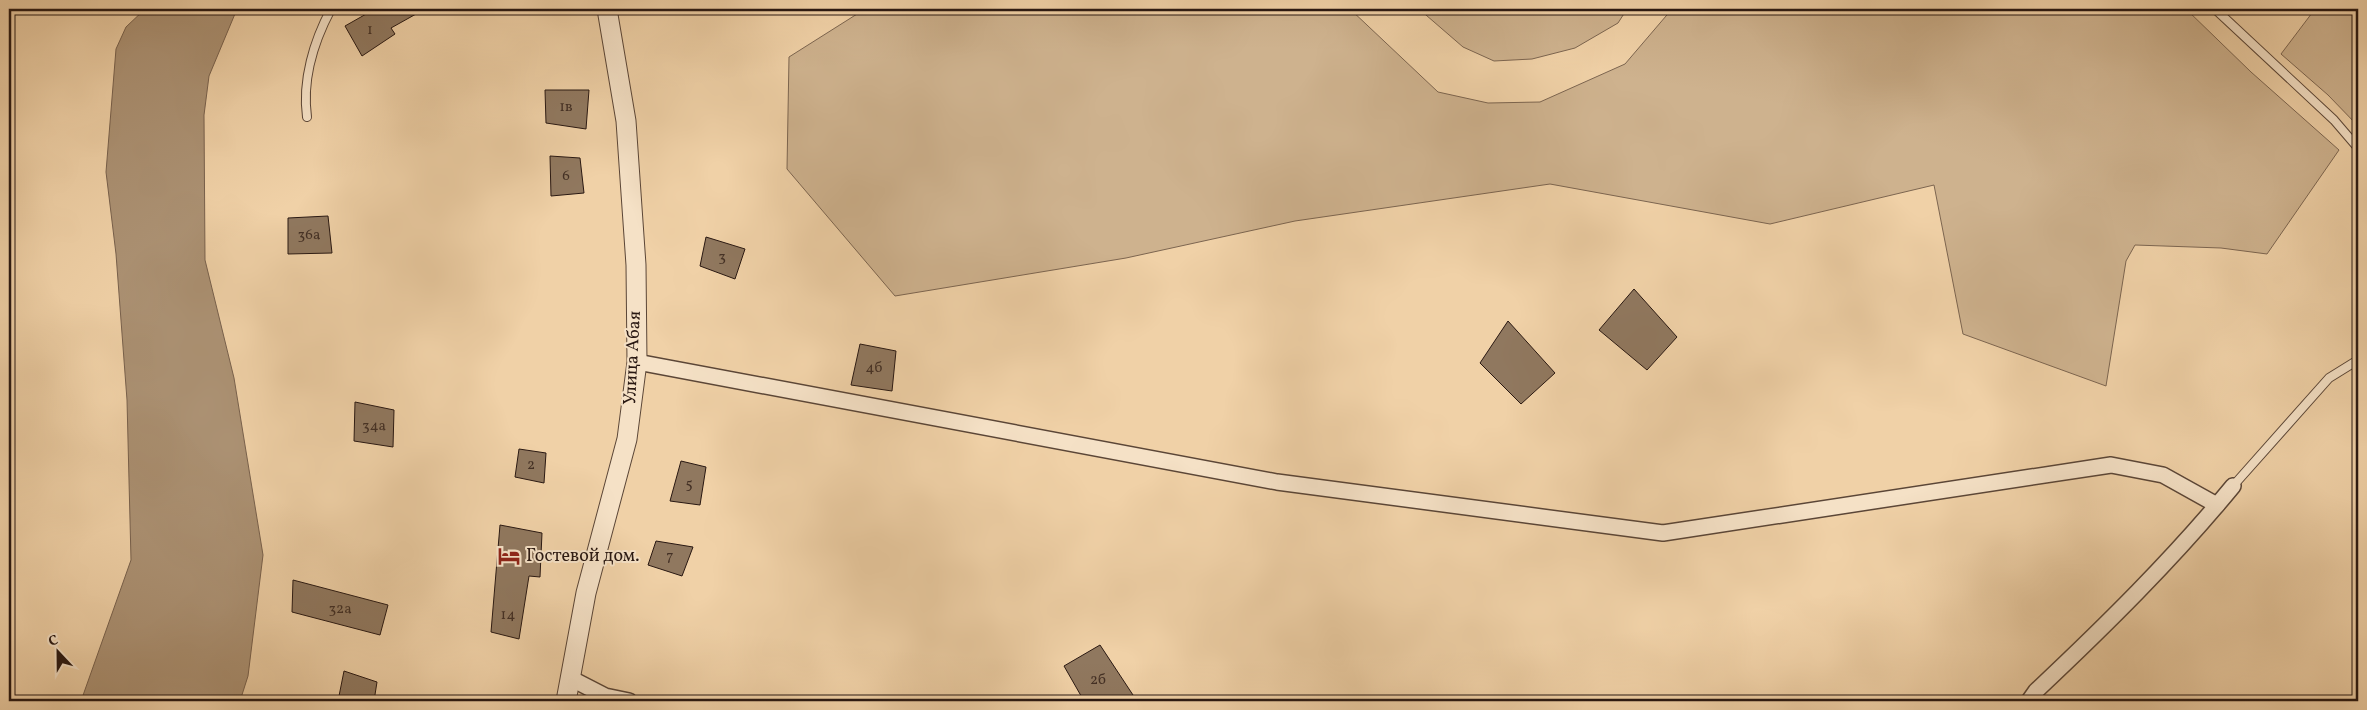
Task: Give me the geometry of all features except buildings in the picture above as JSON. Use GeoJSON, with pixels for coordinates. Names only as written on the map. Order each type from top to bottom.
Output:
{"type":"FeatureCollection","features":[{"type":"Feature","properties":{"kind":"street","name":"Улица Абая"},"geometry":{"type":"LineString","coordinates":[[566,701],[586,593],[627,439],[637,362],[636,265],[626,121],[607,9]]}},
{"type":"Feature","properties":{"kind":"street"},"geometry":{"type":"LineString","coordinates":[[637,362],[1278,482],[1663,533],[2111,465],[2163,475],[2217,505]]}},
{"type":"Feature","properties":{"kind":"street"},"geometry":{"type":"LineString","coordinates":[[2029,701],[2036,691],[2095,636],[2233,486]]}},
{"type":"Feature","properties":{"kind":"street"},"geometry":{"type":"LineString","coordinates":[[570,678],[604,696],[629,701]]}},
{"type":"Feature","properties":{"kind":"lane"},"geometry":{"type":"LineString","coordinates":[[307,117],[304,94],[319,32],[331,9]]}},
{"type":"Feature","properties":{"kind":"lane"},"geometry":{"type":"LineString","coordinates":[[2215,9],[2334,120],[2358,148]]}},
{"type":"Feature","properties":{"kind":"lane"},"geometry":{"type":"LineString","coordinates":[[2233,486],[2329,378],[2358,360]]}},
{"type":"Feature","properties":{"kind":"shaded area"},"geometry":{"type":"Polygon","coordinates":[[[145,9],[237,9],[209,76],[204,115],[205,260],[234,378],[263,555],[248,676],[240,701],[81,701],[131,560],[127,400],[116,254],[106,172],[116,49],[126,27],[145,9]]]}},
{"type":"Feature","properties":{"kind":"shaded area"},"geometry":{"type":"Polygon","coordinates":[[[865,9],[1350,9],[1438,92],[1488,103],[1540,102],[1625,64],[1672,9],[2186,9],[2251,72],[2339,150],[2267,254],[2221,248],[2135,245],[2126,261],[2106,386],[1963,334],[1934,185],[1770,224],[1550,184],[1295,221],[1126,258],[895,296],[787,169],[789,57],[865,9]]]}},
{"type":"Feature","properties":{"kind":"shaded area"},"geometry":{"type":"Polygon","coordinates":[[[1419,9],[1627,9],[1618,23],[1575,48],[1532,59],[1494,61],[1463,47],[1419,9]]]}},
{"type":"Feature","properties":{"kind":"shaded area"},"geometry":{"type":"Polygon","coordinates":[[[2315,9],[2358,9],[2358,126],[2328,95],[2281,54],[2315,9]]]}},
{"type":"Feature","properties":{"kind":"place","name":"Гостевой дом."},"geometry":{"type":"Point","coordinates":[509,556]}}]}
